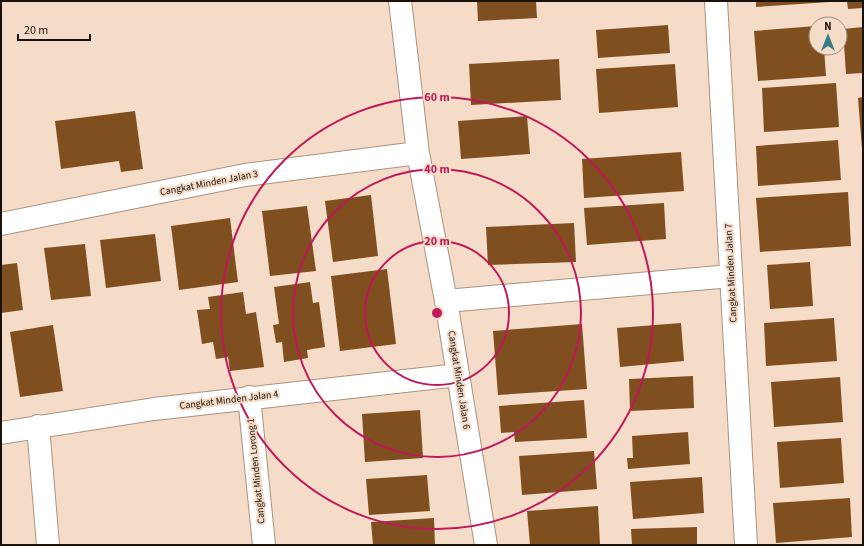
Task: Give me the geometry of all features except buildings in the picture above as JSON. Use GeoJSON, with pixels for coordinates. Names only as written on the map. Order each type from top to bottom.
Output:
{"type":"FeatureCollection","features":[{"type":"Feature","properties":{"kind":"street","name":"Cangkat Minden Jalan 6"},"geometry":{"type":"LineString","coordinates":[[400,1],[418,153],[446,301],[486,545]]}},
{"type":"Feature","properties":{"kind":"street","name":"Cangkat Minden Jalan 7"},"geometry":{"type":"LineString","coordinates":[[716,1],[746,545]]}},
{"type":"Feature","properties":{"kind":"street","name":"Cangkat Minden Jalan 3"},"geometry":{"type":"LineString","coordinates":[[1,224],[245,175],[418,153]]}},
{"type":"Feature","properties":{"kind":"street"},"geometry":{"type":"LineString","coordinates":[[446,301],[731,276]]}},
{"type":"Feature","properties":{"kind":"street","name":"Cangkat Minden Jalan 4"},"geometry":{"type":"LineString","coordinates":[[1,433],[154,409],[249,397],[458,375]]}},
{"type":"Feature","properties":{"kind":"street","name":"Cangkat Minden Lorong 1"},"geometry":{"type":"LineString","coordinates":[[249,397],[264,545]]}},
{"type":"Feature","properties":{"kind":"street"},"geometry":{"type":"LineString","coordinates":[[38,426],[48,545]]}}]}
